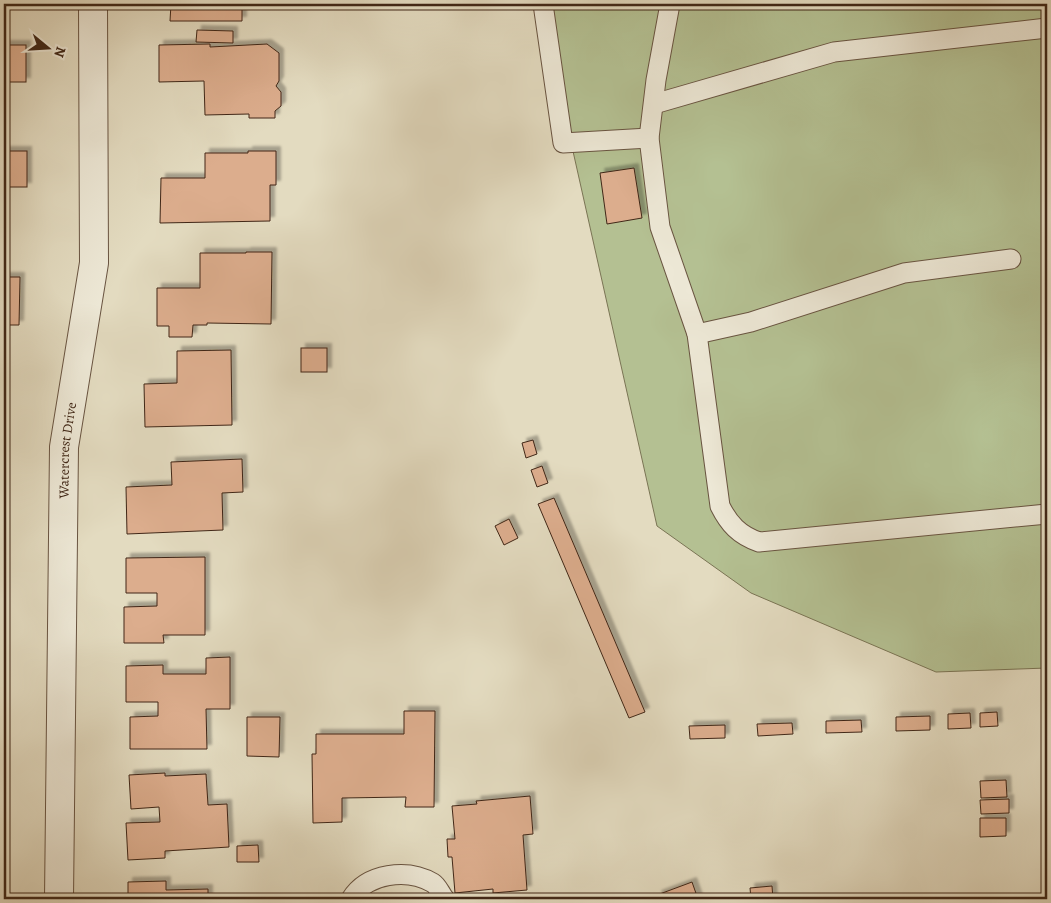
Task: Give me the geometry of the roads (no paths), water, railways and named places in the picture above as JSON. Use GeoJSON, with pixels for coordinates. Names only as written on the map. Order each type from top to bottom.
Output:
{"type":"FeatureCollection","features":[{"type":"Feature","properties":{"kind":"street","name":"Watercrest Drive"},"geometry":{"type":"LineString","coordinates":[[59,899],[64,447],[94,263],[93,4]]}},
{"type":"Feature","properties":{"kind":"lane"},"geometry":{"type":"LineString","coordinates":[[543,4],[563,143],[650,138]]}},
{"type":"Feature","properties":{"kind":"lane"},"geometry":{"type":"LineString","coordinates":[[670,4],[650,138],[660,227],[697,334],[720,506],[727,520],[746,538],[759,542],[1047,514]]}},
{"type":"Feature","properties":{"kind":"lane"},"geometry":{"type":"LineString","coordinates":[[654,104],[834,52],[1047,28]]}},
{"type":"Feature","properties":{"kind":"lane"},"geometry":{"type":"LineString","coordinates":[[697,334],[752,322],[904,274],[1011,259]]}},
{"type":"Feature","properties":{"kind":"lane"},"geometry":{"type":"LineString","coordinates":[[352,899],[358,889],[384,876],[407,875],[434,884],[445,899]]}}]}
